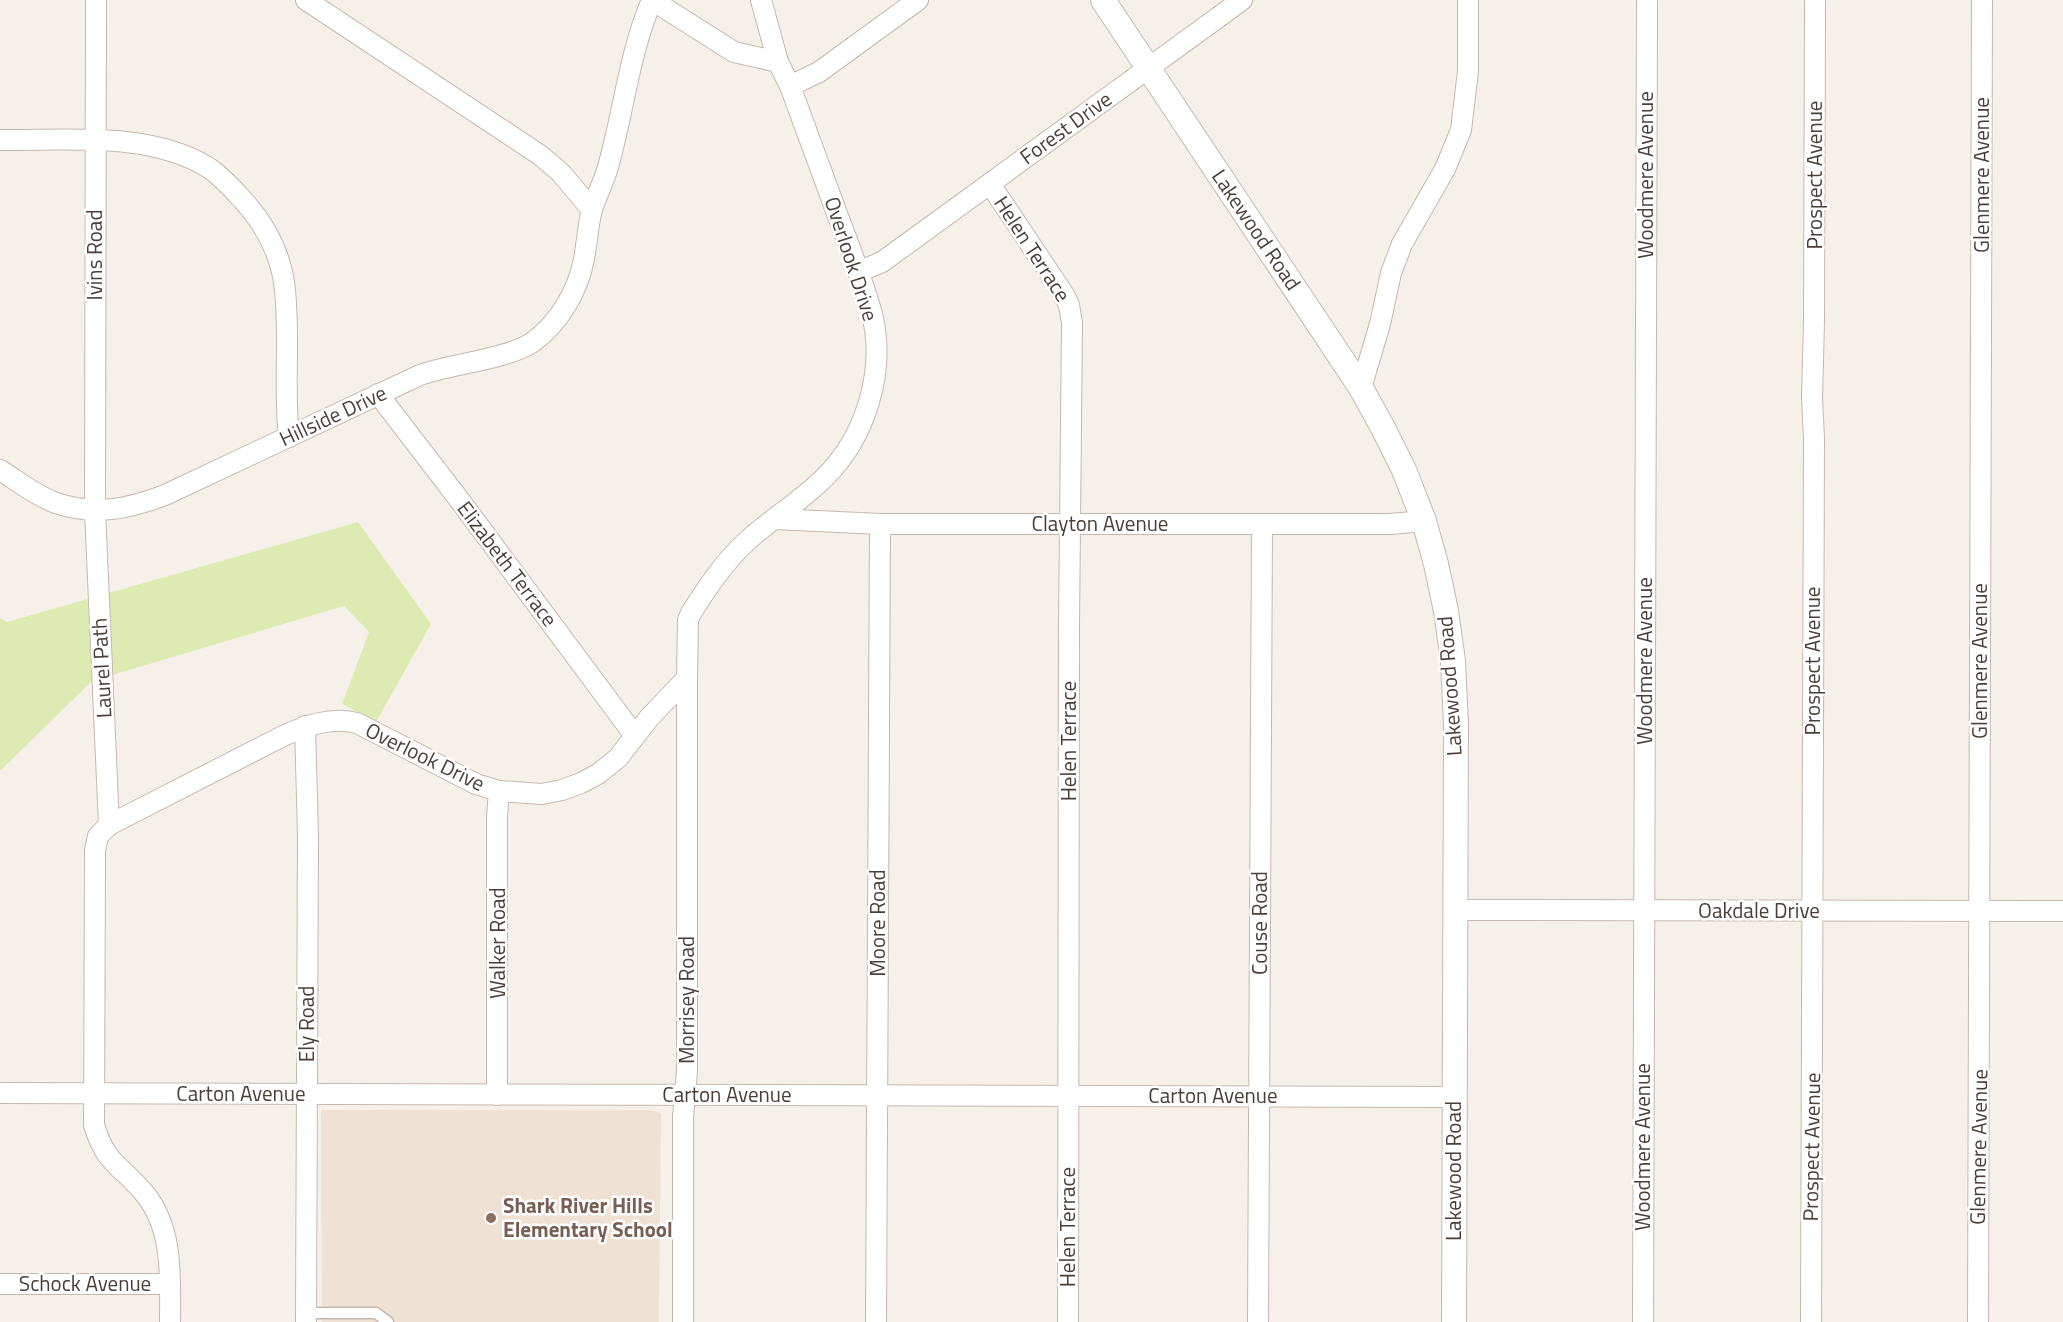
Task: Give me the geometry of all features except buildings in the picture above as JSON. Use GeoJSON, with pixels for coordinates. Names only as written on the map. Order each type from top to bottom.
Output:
{"type":"FeatureCollection","features":[{"type":"Feature","properties":{"kind":"street","name":"Ivins Road"},"geometry":{"type":"LineString","coordinates":[[95,511],[96,0]]}},
{"type":"Feature","properties":{"kind":"street"},"geometry":{"type":"LineString","coordinates":[[306,0],[540,155],[561,173],[592,210]]}},
{"type":"Feature","properties":{"kind":"street"},"geometry":{"type":"LineString","coordinates":[[652,0],[734,52],[778,62]]}},
{"type":"Feature","properties":{"kind":"street","name":"Hillside Drive"},"geometry":{"type":"LineString","coordinates":[[0,470],[56,503],[95,511],[128,508],[165,495],[378,394],[439,368],[511,352],[532,342],[548,328],[567,304],[578,282],[584,261],[592,210],[608,167],[640,27],[652,0]]}},
{"type":"Feature","properties":{"kind":"street","name":"Overlook Drive"},"geometry":{"type":"LineString","coordinates":[[109,825],[305,726],[322,722],[357,723],[476,784],[499,791],[542,794],[562,790],[598,774],[618,758],[687,678],[688,620],[691,613],[716,575],[746,542],[825,478],[843,456],[860,429],[876,370],[876,338],[872,315],[790,86],[778,62],[761,0]]}},
{"type":"Feature","properties":{"kind":"street"},"geometry":{"type":"LineString","coordinates":[[790,86],[819,72],[918,0]]}},
{"type":"Feature","properties":{"kind":"street","name":"Lakewood Road"},"geometry":{"type":"LineString","coordinates":[[1103,0],[1361,388],[1404,470],[1424,521],[1446,611],[1456,725],[1454,1322]]}},
{"type":"Feature","properties":{"kind":"street","name":"Forest Drive"},"geometry":{"type":"LineString","coordinates":[[858,272],[882,262],[1242,0]]}},
{"type":"Feature","properties":{"kind":"street"},"geometry":{"type":"LineString","coordinates":[[1361,388],[1375,343],[1391,273],[1401,244],[1445,169],[1461,130],[1468,71],[1467,0]]}},
{"type":"Feature","properties":{"kind":"street","name":"Woodmere Avenue"},"geometry":{"type":"LineString","coordinates":[[1643,1322],[1647,0]]}},
{"type":"Feature","properties":{"kind":"street","name":"Prospect Avenue"},"geometry":{"type":"LineString","coordinates":[[1810,1322],[1815,0]]}},
{"type":"Feature","properties":{"kind":"street","name":"Glenmere Avenue"},"geometry":{"type":"LineString","coordinates":[[1978,1322],[1982,0]]}},
{"type":"Feature","properties":{"kind":"street"},"geometry":{"type":"LineString","coordinates":[[0,141],[144,143],[191,158],[226,181],[261,223],[277,253],[284,284],[286,408],[289,436]]}},
{"type":"Feature","properties":{"kind":"street","name":"Helen Terrace"},"geometry":{"type":"LineString","coordinates":[[990,184],[1064,293],[1070,305],[1072,323],[1068,1322]]}},
{"type":"Feature","properties":{"kind":"street","name":"Elizabeth Terrace"},"geometry":{"type":"LineString","coordinates":[[378,394],[635,736]]}},
{"type":"Feature","properties":{"kind":"street","name":"Laurel Path"},"geometry":{"type":"LineString","coordinates":[[95,511],[109,825]]}},
{"type":"Feature","properties":{"kind":"street","name":"Clayton Avenue"},"geometry":{"type":"LineString","coordinates":[[775,519],[880,524],[1390,524],[1424,521]]}},
{"type":"Feature","properties":{"kind":"street","name":"Moore Road"},"geometry":{"type":"LineString","coordinates":[[876,1322],[880,524]]}},
{"type":"Feature","properties":{"kind":"street","name":"Couse Road"},"geometry":{"type":"LineString","coordinates":[[1258,1322],[1262,524]]}},
{"type":"Feature","properties":{"kind":"street","name":"Morrisey Road"},"geometry":{"type":"LineString","coordinates":[[683,1322],[683,1117],[687,1047],[687,678]]}},
{"type":"Feature","properties":{"kind":"street","name":"Ely Road"},"geometry":{"type":"LineString","coordinates":[[305,726],[308,835],[306,1317]]}},
{"type":"Feature","properties":{"kind":"street","name":"Walker Road"},"geometry":{"type":"LineString","coordinates":[[497,1095],[497,817],[499,791]]}},
{"type":"Feature","properties":{"kind":"street"},"geometry":{"type":"LineString","coordinates":[[109,825],[98,836],[94,850],[94,1125],[105,1153],[114,1165],[144,1193],[156,1212],[165,1234],[169,1257],[170,1322]]}},
{"type":"Feature","properties":{"kind":"street","name":"Oakdale Drive"},"geometry":{"type":"LineString","coordinates":[[1455,910],[2063,911]]}},
{"type":"Feature","properties":{"kind":"street","name":"Carton Avenue"},"geometry":{"type":"LineString","coordinates":[[0,1093],[1455,1097]]}},
{"type":"Feature","properties":{"kind":"street","name":"Schock Avenue"},"geometry":{"type":"LineString","coordinates":[[0,1284],[170,1284]]}},
{"type":"Feature","properties":{"kind":"lane"},"geometry":{"type":"LineString","coordinates":[[306,1317],[376,1313],[388,1322]]}},
{"type":"Feature","properties":{"kind":"shaded area","name":"Shark River Hills Elementary School"},"geometry":{"type":"Polygon","coordinates":[[[321,1110],[651,1110],[661,1113],[659,1322],[322,1322],[321,1110]]]}},
{"type":"Feature","properties":{"kind":"green space"},"geometry":{"type":"Polygon","coordinates":[[[358,522],[431,624],[376,722],[342,704],[369,632],[344,606],[92,681],[0,771],[0,618],[7,622],[358,522]]]}},
{"type":"Feature","properties":{"kind":"place","name":"Shark River Hills Elementary School"},"geometry":{"type":"Point","coordinates":[491,1218]}}]}
